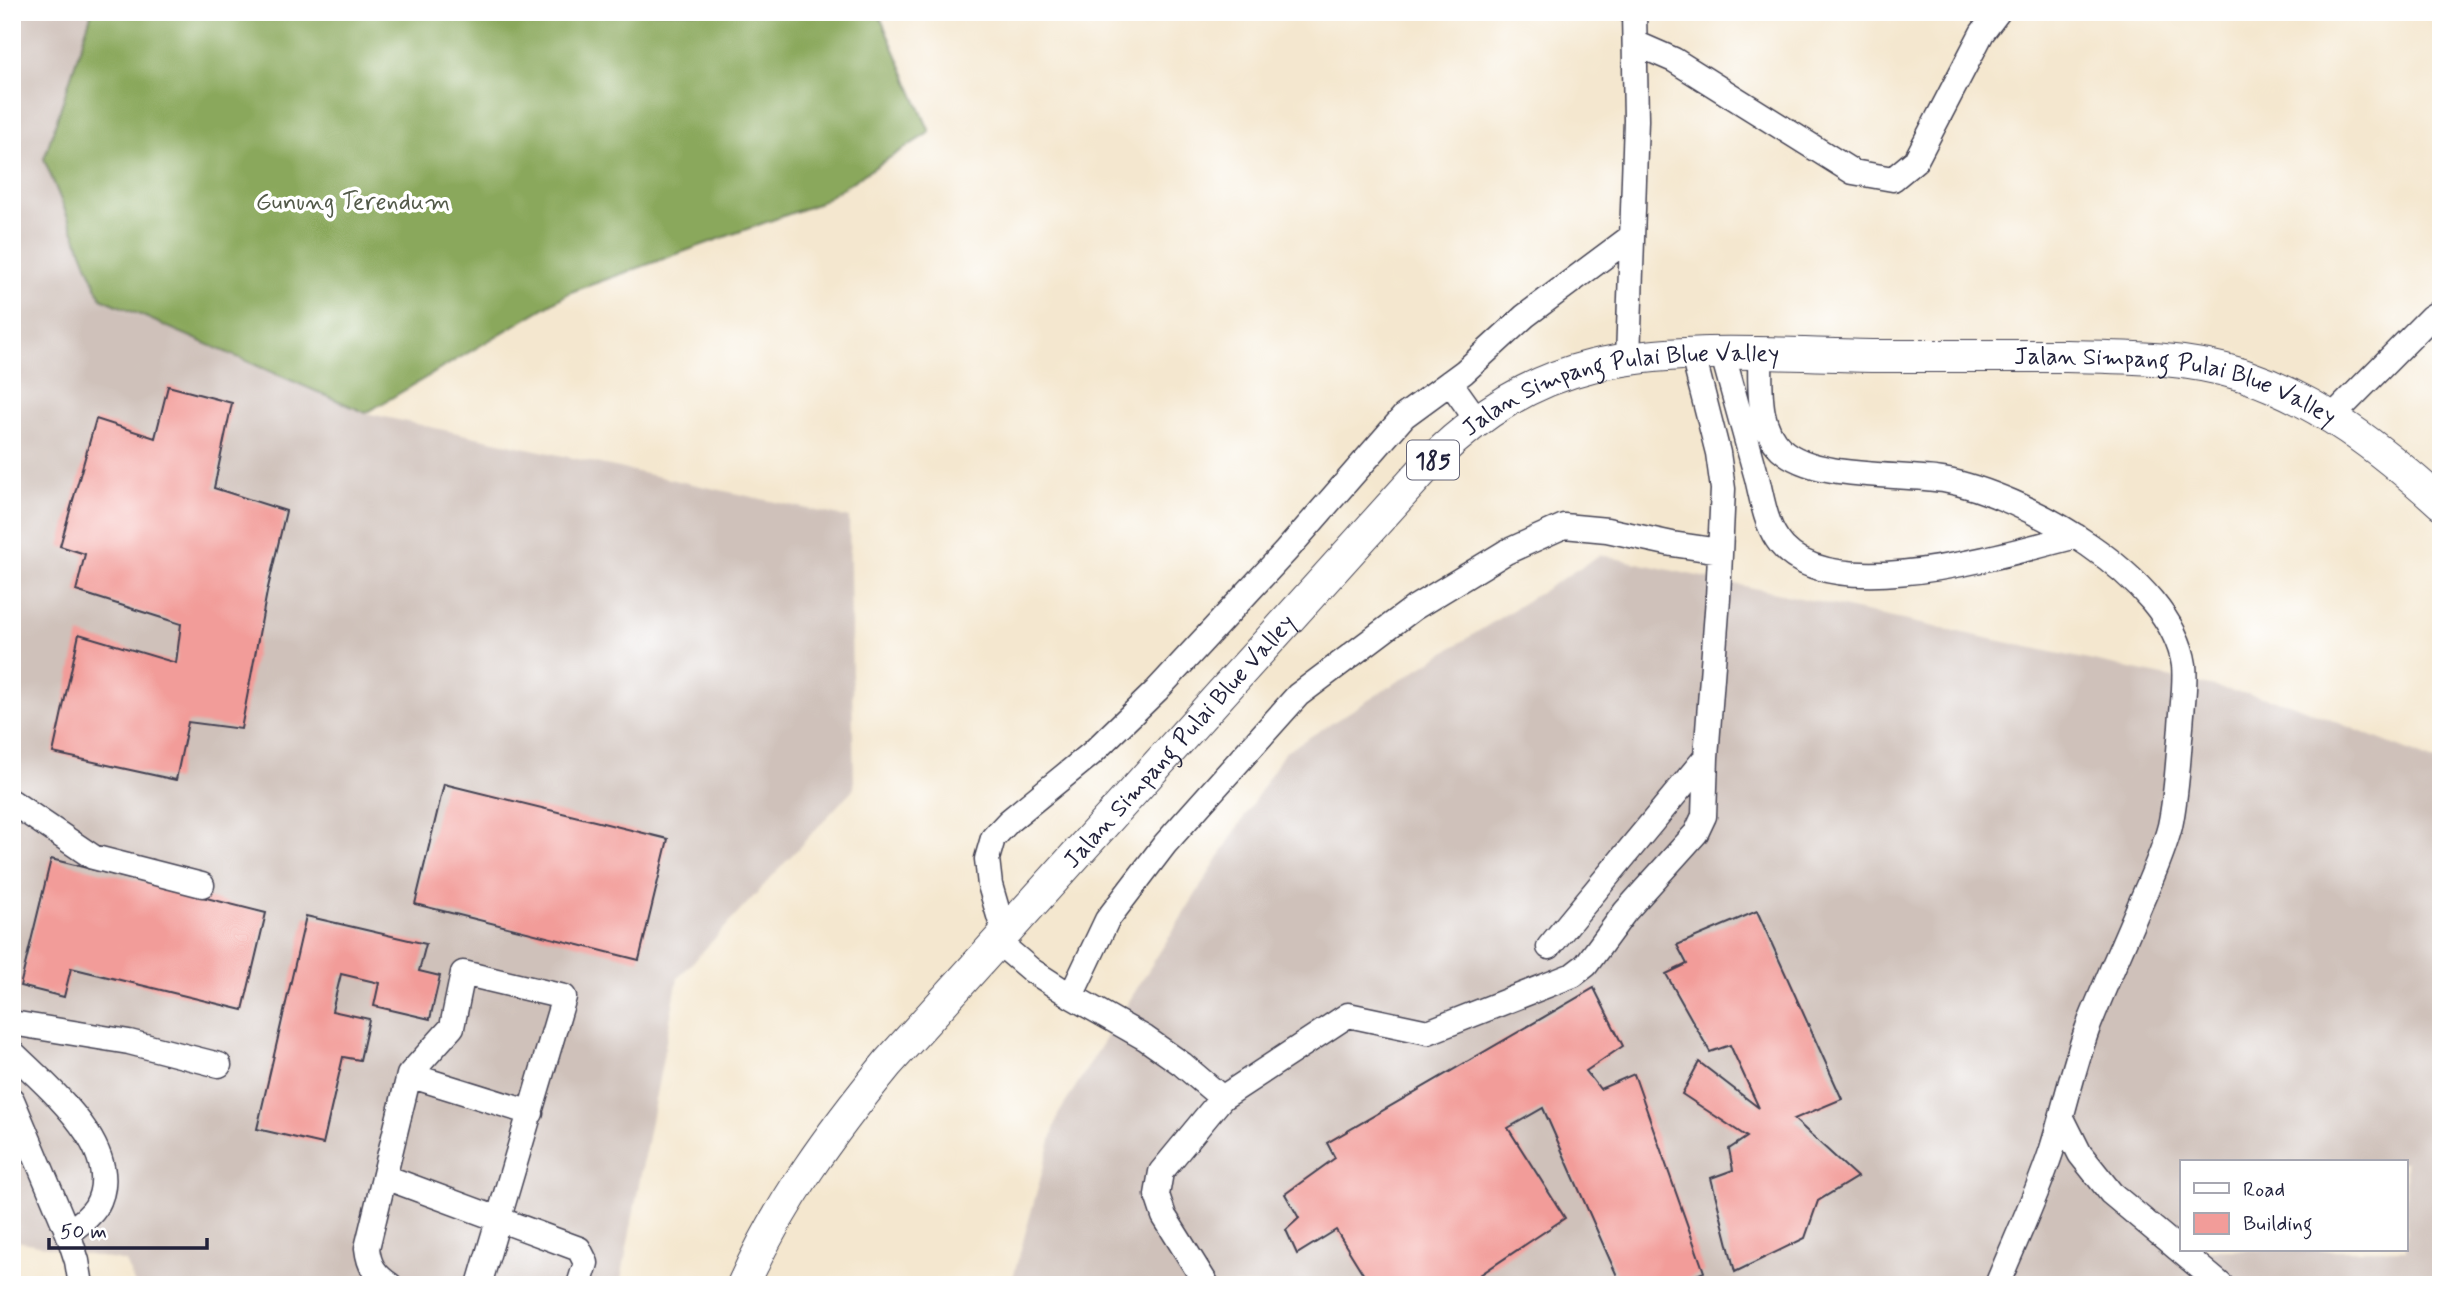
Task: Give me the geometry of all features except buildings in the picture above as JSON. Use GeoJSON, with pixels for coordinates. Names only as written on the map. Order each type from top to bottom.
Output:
{"type":"FeatureCollection","features":[{"type":"Feature","properties":{"kind":"main road","name":"Jalan Simpang Pulai Blue Valley"},"geometry":{"type":"LineString","coordinates":[[743,1285],[786,1202],[830,1136],[888,1063],[1436,457],[1477,420],[1524,390],[1558,376],[1628,359],[1708,355],[2043,356],[2160,360],[2240,374],[2304,400],[2398,464],[2441,503]]}},
{"type":"Feature","properties":{"kind":"street"},"geometry":{"type":"LineString","coordinates":[[1628,359],[1636,120],[1634,12]]}},
{"type":"Feature","properties":{"kind":"street"},"geometry":{"type":"LineString","coordinates":[[1635,43],[1674,60],[1853,172],[1894,179],[1916,160],[1982,33],[1998,12]]}},
{"type":"Feature","properties":{"kind":"street"},"geometry":{"type":"LineString","coordinates":[[1222,1098],[1145,1038],[1031,970],[1000,937],[987,859],[993,838],[1091,754],[1157,690],[1286,551],[1404,416],[1474,364],[1525,316],[1632,236]]}},
{"type":"Feature","properties":{"kind":"street"},"geometry":{"type":"LineString","coordinates":[[2332,417],[2441,311]]}},
{"type":"Feature","properties":{"kind":"street"},"geometry":{"type":"LineString","coordinates":[[1760,354],[1752,419],[1768,520],[1775,537],[1785,550],[1801,561],[1819,567],[1867,573],[1917,573],[2076,536]]}},
{"type":"Feature","properties":{"kind":"street"},"geometry":{"type":"LineString","coordinates":[[1708,355],[1752,419],[1782,450],[1800,461],[1821,468],[1889,477],[1943,480],[2015,505],[2076,536],[2116,565],[2155,605],[2175,636],[2184,666],[2177,783],[2170,827],[2159,861],[2087,1030],[2049,1156],[1997,1285]]}},
{"type":"Feature","properties":{"kind":"street"},"geometry":{"type":"LineString","coordinates":[[1207,1285],[1164,1216],[1157,1195],[1161,1172],[1222,1098],[1348,1015],[1428,1032],[1573,975],[1586,965],[1625,912],[1696,833],[1704,816],[1723,489],[1712,427],[1708,355]]}},
{"type":"Feature","properties":{"kind":"street"},"geometry":{"type":"LineString","coordinates":[[1450,382],[1477,420]]}},
{"type":"Feature","properties":{"kind":"street"},"geometry":{"type":"LineString","coordinates":[[1712,427],[1752,419]]}},
{"type":"Feature","properties":{"kind":"street"},"geometry":{"type":"LineString","coordinates":[[1071,996],[1107,920],[1165,844],[1298,695],[1414,608],[1506,552],[1564,526],[1607,530],[1720,551]]}},
{"type":"Feature","properties":{"kind":"street"},"geometry":{"type":"LineString","coordinates":[[1549,947],[1706,757]]}},
{"type":"Feature","properties":{"kind":"street"},"geometry":{"type":"LineString","coordinates":[[12,802],[93,857],[202,885]]}},
{"type":"Feature","properties":{"kind":"street"},"geometry":{"type":"LineString","coordinates":[[390,1285],[378,1277],[368,1262],[367,1248],[409,1075],[452,1027],[463,973],[564,997],[479,1285]]}},
{"type":"Feature","properties":{"kind":"street"},"geometry":{"type":"LineString","coordinates":[[12,1023],[129,1042],[219,1066]]}},
{"type":"Feature","properties":{"kind":"street"},"geometry":{"type":"LineString","coordinates":[[12,1052],[76,1115],[93,1144],[103,1169],[103,1189],[96,1206],[89,1217],[68,1233]]}},
{"type":"Feature","properties":{"kind":"street"},"geometry":{"type":"LineString","coordinates":[[409,1075],[531,1113]]}},
{"type":"Feature","properties":{"kind":"street"},"geometry":{"type":"LineString","coordinates":[[12,1100],[68,1233],[81,1285]]}},
{"type":"Feature","properties":{"kind":"street"},"geometry":{"type":"LineString","coordinates":[[2062,1118],[2080,1154],[2111,1193],[2180,1251]]}},
{"type":"Feature","properties":{"kind":"street"},"geometry":{"type":"LineString","coordinates":[[385,1177],[579,1249],[586,1263],[579,1285]]}},
{"type":"Feature","properties":{"kind":"street"},"geometry":{"type":"LineString","coordinates":[[2182,1252],[2221,1285]]}},
{"type":"Feature","properties":{"kind":"shaded area"},"geometry":{"type":"Polygon","coordinates":[[[12,12],[92,12],[44,158],[366,413],[849,518],[854,788],[678,978],[620,1285],[135,1285],[126,1262],[12,1240],[12,12]]]}},
{"type":"Feature","properties":{"kind":"shaded area"},"geometry":{"type":"Polygon","coordinates":[[[1600,555],[2289,703],[2441,764],[2441,1285],[1011,1285],[1058,1115],[1284,753],[1600,555]]]}},
{"type":"Feature","properties":{"kind":"green space","name":"Gunung Terendum"},"geometry":{"type":"Polygon","coordinates":[[[92,12],[878,12],[930,132],[817,204],[571,292],[366,413],[101,298],[44,159],[92,12]]]}}]}
